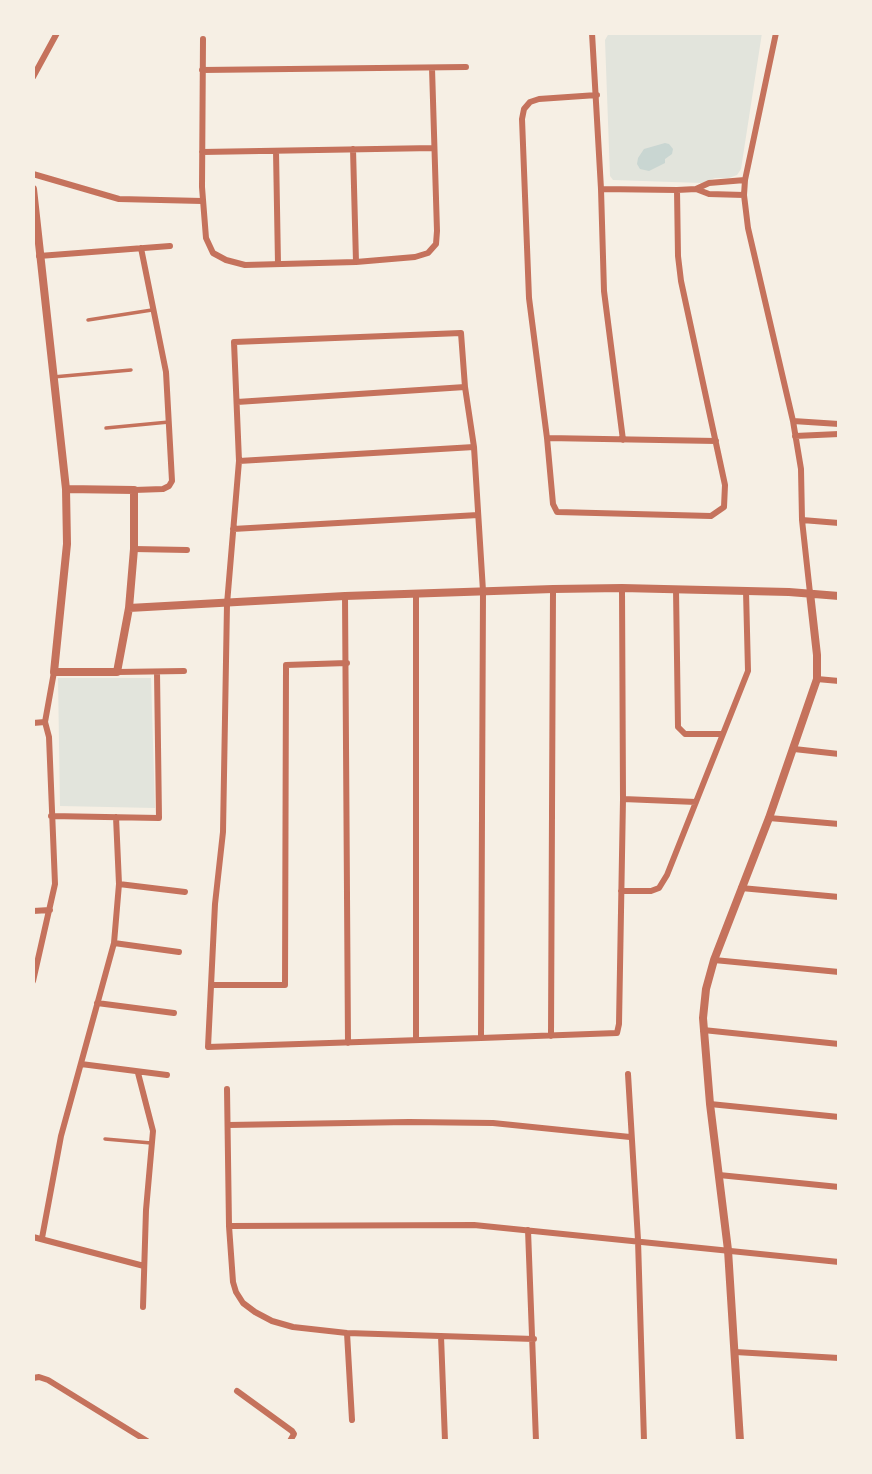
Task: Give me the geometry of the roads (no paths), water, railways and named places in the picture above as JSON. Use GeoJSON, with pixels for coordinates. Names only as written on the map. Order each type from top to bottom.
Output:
{"type":"FeatureCollection","features":[{"type":"Feature","properties":{"kind":"street"},"geometry":{"type":"LineString","coordinates":[[33,77],[57,33]]}},
{"type":"Feature","properties":{"kind":"street"},"geometry":{"type":"LineString","coordinates":[[592,33],[597,95],[604,291],[623,439]]}},
{"type":"Feature","properties":{"kind":"street"},"geometry":{"type":"LineString","coordinates":[[740,1441],[728,1250],[703,1030],[706,989],[714,960],[769,818],[817,679],[817,655],[802,520],[801,469],[793,421],[748,228],[744,195],[776,33]]}},
{"type":"Feature","properties":{"kind":"street"},"geometry":{"type":"LineString","coordinates":[[202,39],[202,201],[206,238],[213,253],[226,260],[246,265],[356,262],[415,257],[428,253],[436,244],[432,68]]}},
{"type":"Feature","properties":{"kind":"street"},"geometry":{"type":"LineString","coordinates":[[33,57],[41,61]]}},
{"type":"Feature","properties":{"kind":"street"},"geometry":{"type":"LineString","coordinates":[[202,70],[466,67]]}},
{"type":"Feature","properties":{"kind":"street"},"geometry":{"type":"LineString","coordinates":[[597,95],[539,99],[530,102],[524,109],[522,119],[529,298],[553,504],[557,512],[711,516],[724,507],[725,485],[681,281],[677,190]]}},
{"type":"Feature","properties":{"kind":"street"},"geometry":{"type":"LineString","coordinates":[[202,152],[434,148]]}},
{"type":"Feature","properties":{"kind":"street"},"geometry":{"type":"LineString","coordinates":[[353,149],[356,262]]}},
{"type":"Feature","properties":{"kind":"street"},"geometry":{"type":"LineString","coordinates":[[276,150],[278,264]]}},
{"type":"Feature","properties":{"kind":"street"},"geometry":{"type":"LineString","coordinates":[[33,174],[119,199],[202,201]]}},
{"type":"Feature","properties":{"kind":"street"},"geometry":{"type":"LineString","coordinates":[[601,189],[696,189],[709,183],[745,180]]}},
{"type":"Feature","properties":{"kind":"street"},"geometry":{"type":"LineString","coordinates":[[33,189],[66,489],[67,544],[54,672],[45,722],[49,737],[55,884],[33,981]]}},
{"type":"Feature","properties":{"kind":"street"},"geometry":{"type":"LineString","coordinates":[[696,189],[709,194],[744,195]]}},
{"type":"Feature","properties":{"kind":"street"},"geometry":{"type":"LineString","coordinates":[[39,256],[170,246]]}},
{"type":"Feature","properties":{"kind":"street"},"geometry":{"type":"LineString","coordinates":[[66,489],[163,489],[172,481],[166,372],[141,248]]}},
{"type":"Feature","properties":{"kind":"street"},"geometry":{"type":"LineString","coordinates":[[481,1038],[482,591],[474,447],[465,387],[461,333],[234,342],[239,461],[227,604],[223,832],[215,904],[208,1047],[348,1043],[617,1033],[623,799],[622,588]]}},
{"type":"Feature","properties":{"kind":"street"},"geometry":{"type":"LineString","coordinates":[[237,402],[465,387]]}},
{"type":"Feature","properties":{"kind":"street"},"geometry":{"type":"LineString","coordinates":[[793,421],[839,424]]}},
{"type":"Feature","properties":{"kind":"street"},"geometry":{"type":"LineString","coordinates":[[795,436],[839,434]]}},
{"type":"Feature","properties":{"kind":"street"},"geometry":{"type":"LineString","coordinates":[[547,438],[716,441]]}},
{"type":"Feature","properties":{"kind":"street"},"geometry":{"type":"LineString","coordinates":[[239,461],[474,447]]}},
{"type":"Feature","properties":{"kind":"street"},"geometry":{"type":"LineString","coordinates":[[117,672],[129,608],[134,548],[134,489]]}},
{"type":"Feature","properties":{"kind":"street"},"geometry":{"type":"LineString","coordinates":[[233,530],[478,515]]}},
{"type":"Feature","properties":{"kind":"street"},"geometry":{"type":"LineString","coordinates":[[802,520],[839,523]]}},
{"type":"Feature","properties":{"kind":"street"},"geometry":{"type":"LineString","coordinates":[[134,548],[187,550]]}},
{"type":"Feature","properties":{"kind":"street"},"geometry":{"type":"LineString","coordinates":[[129,608],[345,596],[553,589],[676,589],[839,596]]}},
{"type":"Feature","properties":{"kind":"street"},"geometry":{"type":"LineString","coordinates":[[551,1036],[553,589]]}},
{"type":"Feature","properties":{"kind":"street"},"geometry":{"type":"LineString","coordinates":[[676,589],[678,727],[680,732],[685,734],[721,734]]}},
{"type":"Feature","properties":{"kind":"street"},"geometry":{"type":"LineString","coordinates":[[621,891],[651,891],[664,882],[748,671],[746,591]]}},
{"type":"Feature","properties":{"kind":"street"},"geometry":{"type":"LineString","coordinates":[[416,593],[416,1040]]}},
{"type":"Feature","properties":{"kind":"street"},"geometry":{"type":"LineString","coordinates":[[345,596],[348,1043]]}},
{"type":"Feature","properties":{"kind":"street"},"geometry":{"type":"LineString","coordinates":[[211,985],[285,985],[286,665],[347,663]]}},
{"type":"Feature","properties":{"kind":"street"},"geometry":{"type":"LineString","coordinates":[[54,672],[184,671]]}},
{"type":"Feature","properties":{"kind":"street"},"geometry":{"type":"LineString","coordinates":[[51,816],[159,818],[157,672]]}},
{"type":"Feature","properties":{"kind":"street"},"geometry":{"type":"LineString","coordinates":[[817,679],[839,681]]}},
{"type":"Feature","properties":{"kind":"street"},"geometry":{"type":"LineString","coordinates":[[33,723],[45,722]]}},
{"type":"Feature","properties":{"kind":"street"},"geometry":{"type":"LineString","coordinates":[[794,749],[839,754]]}},
{"type":"Feature","properties":{"kind":"street"},"geometry":{"type":"LineString","coordinates":[[623,799],[696,802]]}},
{"type":"Feature","properties":{"kind":"street"},"geometry":{"type":"LineString","coordinates":[[42,1238],[61,1136],[114,943],[119,884],[116,817]]}},
{"type":"Feature","properties":{"kind":"street"},"geometry":{"type":"LineString","coordinates":[[769,818],[839,824]]}},
{"type":"Feature","properties":{"kind":"street"},"geometry":{"type":"LineString","coordinates":[[119,884],[185,892]]}},
{"type":"Feature","properties":{"kind":"street"},"geometry":{"type":"LineString","coordinates":[[741,888],[839,897]]}},
{"type":"Feature","properties":{"kind":"street"},"geometry":{"type":"LineString","coordinates":[[33,911],[50,910]]}},
{"type":"Feature","properties":{"kind":"street"},"geometry":{"type":"LineString","coordinates":[[114,943],[179,952]]}},
{"type":"Feature","properties":{"kind":"street"},"geometry":{"type":"LineString","coordinates":[[714,960],[839,972]]}},
{"type":"Feature","properties":{"kind":"street"},"geometry":{"type":"LineString","coordinates":[[97,1003],[174,1013]]}},
{"type":"Feature","properties":{"kind":"street"},"geometry":{"type":"LineString","coordinates":[[703,1030],[839,1044]]}},
{"type":"Feature","properties":{"kind":"street"},"geometry":{"type":"LineString","coordinates":[[81,1064],[167,1075]]}},
{"type":"Feature","properties":{"kind":"street"},"geometry":{"type":"LineString","coordinates":[[138,1073],[153,1131],[144,1307]]}},
{"type":"Feature","properties":{"kind":"street"},"geometry":{"type":"LineString","coordinates":[[628,1074],[638,1240],[644,1441]]}},
{"type":"Feature","properties":{"kind":"street"},"geometry":{"type":"LineString","coordinates":[[227,1089],[229,1226],[233,1282],[243,1303],[272,1321],[348,1333],[534,1339]]}},
{"type":"Feature","properties":{"kind":"street"},"geometry":{"type":"LineString","coordinates":[[710,1104],[839,1117]]}},
{"type":"Feature","properties":{"kind":"street"},"geometry":{"type":"LineString","coordinates":[[228,1125],[493,1123],[630,1136]]}},
{"type":"Feature","properties":{"kind":"street"},"geometry":{"type":"LineString","coordinates":[[719,1175],[839,1187]]}},
{"type":"Feature","properties":{"kind":"street"},"geometry":{"type":"LineString","coordinates":[[229,1226],[474,1225],[839,1262]]}},
{"type":"Feature","properties":{"kind":"street"},"geometry":{"type":"LineString","coordinates":[[528,1230],[536,1441]]}},
{"type":"Feature","properties":{"kind":"street"},"geometry":{"type":"LineString","coordinates":[[33,1237],[144,1266]]}},
{"type":"Feature","properties":{"kind":"street"},"geometry":{"type":"LineString","coordinates":[[348,1333],[352,1420]]}},
{"type":"Feature","properties":{"kind":"street"},"geometry":{"type":"LineString","coordinates":[[441,1336],[445,1441]]}},
{"type":"Feature","properties":{"kind":"street"},"geometry":{"type":"LineString","coordinates":[[735,1352],[839,1359]]}},
{"type":"Feature","properties":{"kind":"street"},"geometry":{"type":"LineString","coordinates":[[33,1378],[48,1380],[147,1441]]}},
{"type":"Feature","properties":{"kind":"street"},"geometry":{"type":"LineString","coordinates":[[237,1391],[292,1431],[294,1434],[290,1441]]}},
{"type":"Feature","properties":{"kind":"lane"},"geometry":{"type":"LineString","coordinates":[[88,320],[152,310]]}},
{"type":"Feature","properties":{"kind":"lane"},"geometry":{"type":"LineString","coordinates":[[52,377],[131,370]]}},
{"type":"Feature","properties":{"kind":"lane"},"geometry":{"type":"LineString","coordinates":[[106,428],[169,422]]}},
{"type":"Feature","properties":{"kind":"lane"},"geometry":{"type":"LineString","coordinates":[[105,1139],[151,1143]]}}]}
